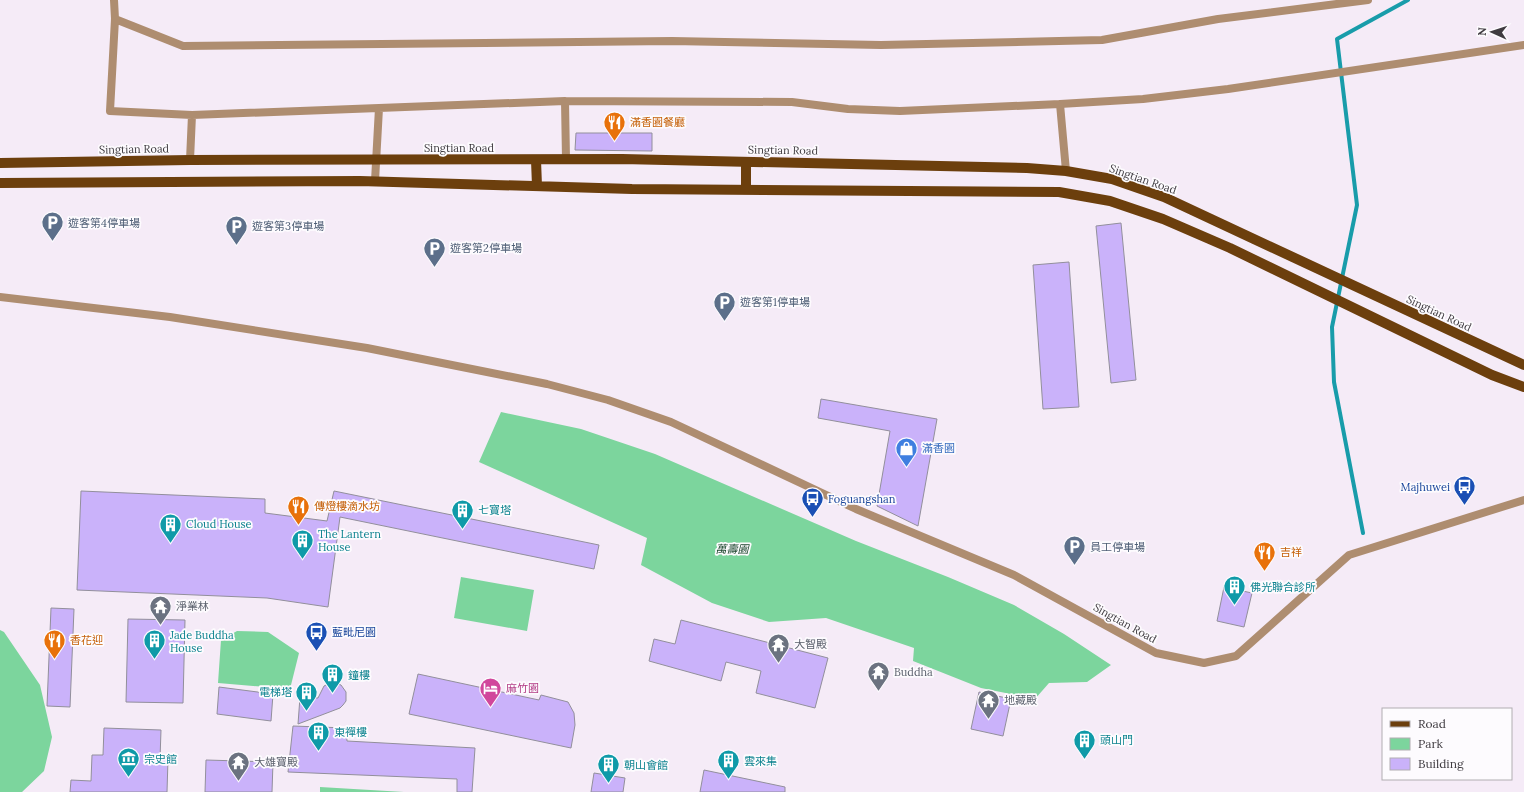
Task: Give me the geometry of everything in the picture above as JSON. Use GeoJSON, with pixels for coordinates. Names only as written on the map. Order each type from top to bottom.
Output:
{"type":"FeatureCollection","features":[{"type":"Feature","properties":{"kind":"main road","name":"Singtian Road"},"geometry":{"type":"LineString","coordinates":[[0,163],[190,160],[376,161],[566,159],[1027,168],[1066,171],[1112,179],[1164,197],[1524,365]]}},
{"type":"Feature","properties":{"kind":"main road"},"geometry":{"type":"LineString","coordinates":[[536,160],[538,186]]}},
{"type":"Feature","properties":{"kind":"main road"},"geometry":{"type":"LineString","coordinates":[[746,162],[746,190]]}},
{"type":"Feature","properties":{"kind":"main road"},"geometry":{"type":"LineString","coordinates":[[0,182],[375,181],[632,189],[1059,192],[1110,201],[1163,219],[1230,248],[1492,376],[1524,387]]}},
{"type":"Feature","properties":{"kind":"street"},"geometry":{"type":"LineString","coordinates":[[114,0],[115,19],[110,111],[192,115],[565,101],[792,102],[848,109],[900,111],[1060,104],[1143,99],[1220,90],[1524,45]]}},
{"type":"Feature","properties":{"kind":"street"},"geometry":{"type":"LineString","coordinates":[[115,19],[183,46],[672,41],[881,45],[1102,40],[1218,19],[1368,0]]}},
{"type":"Feature","properties":{"kind":"street"},"geometry":{"type":"LineString","coordinates":[[565,101],[566,159]]}},
{"type":"Feature","properties":{"kind":"street"},"geometry":{"type":"LineString","coordinates":[[1060,104],[1066,171]]}},
{"type":"Feature","properties":{"kind":"street"},"geometry":{"type":"LineString","coordinates":[[375,181],[379,108]]}},
{"type":"Feature","properties":{"kind":"street"},"geometry":{"type":"LineString","coordinates":[[190,160],[192,115]]}},
{"type":"Feature","properties":{"kind":"street","name":"Singtian Road"},"geometry":{"type":"LineString","coordinates":[[0,298],[170,317],[343,344],[548,384],[608,400],[672,422],[856,509],[1014,576],[1156,654],[1204,663],[1236,656],[1349,555],[1524,500]]}},
{"type":"Feature","properties":{"kind":"green space","name":"萬壽園"},"geometry":{"type":"Polygon","coordinates":[[[501,412],[581,429],[655,454],[856,541],[1014,605],[1064,634],[1111,665],[1087,682],[1049,683],[1035,699],[981,688],[913,661],[914,648],[826,618],[769,622],[712,603],[641,565],[647,538],[479,462],[501,412]]]}},
{"type":"Feature","properties":{"kind":"green space"},"geometry":{"type":"Polygon","coordinates":[[[461,577],[534,590],[527,631],[454,618],[461,577]]]}},
{"type":"Feature","properties":{"kind":"green space"},"geometry":{"type":"Polygon","coordinates":[[[0,630],[4,632],[40,685],[52,737],[44,771],[22,792],[0,792],[0,630]]]}},
{"type":"Feature","properties":{"kind":"green space"},"geometry":{"type":"Polygon","coordinates":[[[237,631],[268,632],[299,653],[290,689],[218,683],[221,640],[237,631]]]}},
{"type":"Feature","properties":{"kind":"green space"},"geometry":{"type":"Polygon","coordinates":[[[320,787],[404,792],[320,792],[320,787]]]}},
{"type":"Feature","properties":{"kind":"building","name":"滿香園餐廳"},"geometry":{"type":"Polygon","coordinates":[[[576,133],[652,133],[652,151],[575,150],[576,133]]]}},
{"type":"Feature","properties":{"kind":"building"},"geometry":{"type":"Polygon","coordinates":[[[1121,223],[1136,380],[1111,383],[1096,226],[1121,223]]]}},
{"type":"Feature","properties":{"kind":"building"},"geometry":{"type":"Polygon","coordinates":[[[1069,262],[1079,407],[1043,409],[1033,265],[1069,262]]]}},
{"type":"Feature","properties":{"kind":"building","name":"滿香園"},"geometry":{"type":"Polygon","coordinates":[[[821,399],[937,419],[918,526],[877,506],[890,431],[818,418],[821,399]]]}},
{"type":"Feature","properties":{"kind":"building"},"geometry":{"type":"Polygon","coordinates":[[[81,491],[265,499],[265,513],[327,521],[334,491],[599,545],[594,569],[340,517],[328,607],[267,598],[77,590],[81,491]]]}},
{"type":"Feature","properties":{"kind":"building","name":"佛光聯合診所"},"geometry":{"type":"Polygon","coordinates":[[[1224,587],[1252,593],[1244,627],[1217,621],[1224,587]]]}},
{"type":"Feature","properties":{"kind":"building"},"geometry":{"type":"Polygon","coordinates":[[[51,608],[74,609],[70,707],[47,706],[51,608]]]}},
{"type":"Feature","properties":{"kind":"building","name":"Jade Buddha House"},"geometry":{"type":"Polygon","coordinates":[[[128,619],[185,620],[183,703],[126,702],[128,619]]]}},
{"type":"Feature","properties":{"kind":"building","name":"大智殿"},"geometry":{"type":"Polygon","coordinates":[[[681,620],[828,658],[815,708],[756,693],[761,671],[726,662],[721,681],[649,661],[654,639],[675,644],[681,620]]]}},
{"type":"Feature","properties":{"kind":"building","name":"麻竹園"},"geometry":{"type":"Polygon","coordinates":[[[418,674],[539,700],[541,695],[568,702],[574,713],[575,725],[571,748],[409,714],[418,674]]]}},
{"type":"Feature","properties":{"kind":"building"},"geometry":{"type":"Polygon","coordinates":[[[332,682],[341,685],[346,692],[346,701],[343,705],[340,708],[298,724],[300,697],[318,698],[324,686],[332,682]]]}},
{"type":"Feature","properties":{"kind":"building"},"geometry":{"type":"Polygon","coordinates":[[[219,687],[273,694],[271,721],[217,714],[219,687]]]}},
{"type":"Feature","properties":{"kind":"building","name":"地藏殿"},"geometry":{"type":"Polygon","coordinates":[[[979,692],[1011,699],[1003,736],[971,729],[979,692]]]}},
{"type":"Feature","properties":{"kind":"building"},"geometry":{"type":"Polygon","coordinates":[[[293,726],[346,728],[347,741],[475,748],[472,792],[457,792],[457,779],[288,772],[293,726]]]}},
{"type":"Feature","properties":{"kind":"building"},"geometry":{"type":"Polygon","coordinates":[[[104,728],[161,730],[160,759],[168,759],[167,792],[70,792],[71,780],[91,781],[92,755],[103,755],[104,728]]]}},
{"type":"Feature","properties":{"kind":"building","name":"大雄寶殿"},"geometry":{"type":"Polygon","coordinates":[[[206,760],[273,762],[272,792],[205,792],[206,760]]]}},
{"type":"Feature","properties":{"kind":"building","name":"雲來集"},"geometry":{"type":"Polygon","coordinates":[[[704,770],[785,787],[785,792],[700,792],[704,770]]]}},
{"type":"Feature","properties":{"kind":"building","name":"朝山會館"},"geometry":{"type":"Polygon","coordinates":[[[594,773],[625,778],[623,792],[591,792],[594,773]]]}},
{"type":"Feature","properties":{"kind":"waterway"},"geometry":{"type":"LineString","coordinates":[[1363,533],[1334,382],[1332,327],[1357,205],[1337,39],[1408,0]]}},
{"type":"Feature","properties":{"kind":"place","name":"滿香園餐廳"},"geometry":{"type":"Point","coordinates":[614,142]}},
{"type":"Feature","properties":{"kind":"place","name":"遊客第4停車場"},"geometry":{"type":"Point","coordinates":[52,242]}},
{"type":"Feature","properties":{"kind":"place","name":"遊客第3停車場"},"geometry":{"type":"Point","coordinates":[237,246]}},
{"type":"Feature","properties":{"kind":"place","name":"遊客第2停車場"},"geometry":{"type":"Point","coordinates":[435,268]}},
{"type":"Feature","properties":{"kind":"place","name":"遊客第1停車場"},"geometry":{"type":"Point","coordinates":[724,322]}},
{"type":"Feature","properties":{"kind":"place","name":"滿香園"},"geometry":{"type":"Point","coordinates":[906,468]}},
{"type":"Feature","properties":{"kind":"place","name":"Majhuwei"},"geometry":{"type":"Point","coordinates":[1465,506]}},
{"type":"Feature","properties":{"kind":"place","name":"Foguangshan"},"geometry":{"type":"Point","coordinates":[813,518]}},
{"type":"Feature","properties":{"kind":"place","name":"傳燈樓滴水坊"},"geometry":{"type":"Point","coordinates":[298,526]}},
{"type":"Feature","properties":{"kind":"place","name":"七寶塔"},"geometry":{"type":"Point","coordinates":[462,530]}},
{"type":"Feature","properties":{"kind":"place","name":"Cloud House"},"geometry":{"type":"Point","coordinates":[171,544]}},
{"type":"Feature","properties":{"kind":"place","name":"The Lantern House"},"geometry":{"type":"Point","coordinates":[302,560]}},
{"type":"Feature","properties":{"kind":"place","name":"員工停車場"},"geometry":{"type":"Point","coordinates":[1075,566]}},
{"type":"Feature","properties":{"kind":"place","name":"吉祥"},"geometry":{"type":"Point","coordinates":[1264,572]}},
{"type":"Feature","properties":{"kind":"place","name":"佛光聯合診所"},"geometry":{"type":"Point","coordinates":[1234,606]}},
{"type":"Feature","properties":{"kind":"place","name":"淨業林"},"geometry":{"type":"Point","coordinates":[161,626]}},
{"type":"Feature","properties":{"kind":"place","name":"藍毗尼園"},"geometry":{"type":"Point","coordinates":[316,652]}},
{"type":"Feature","properties":{"kind":"place","name":"香花迎"},"geometry":{"type":"Point","coordinates":[54,660]}},
{"type":"Feature","properties":{"kind":"place","name":"Jade Buddha House"},"geometry":{"type":"Point","coordinates":[155,660]}},
{"type":"Feature","properties":{"kind":"place","name":"大智殿"},"geometry":{"type":"Point","coordinates":[779,664]}},
{"type":"Feature","properties":{"kind":"place","name":"Buddha"},"geometry":{"type":"Point","coordinates":[878,692]}},
{"type":"Feature","properties":{"kind":"place","name":"鐘樓"},"geometry":{"type":"Point","coordinates":[333,694]}},
{"type":"Feature","properties":{"kind":"place","name":"麻竹園"},"geometry":{"type":"Point","coordinates":[491,708]}},
{"type":"Feature","properties":{"kind":"place","name":"電梯塔"},"geometry":{"type":"Point","coordinates":[307,712]}},
{"type":"Feature","properties":{"kind":"place","name":"地藏殿"},"geometry":{"type":"Point","coordinates":[989,720]}},
{"type":"Feature","properties":{"kind":"place","name":"東禪樓"},"geometry":{"type":"Point","coordinates":[318,752]}},
{"type":"Feature","properties":{"kind":"place","name":"頭山門"},"geometry":{"type":"Point","coordinates":[1085,760]}},
{"type":"Feature","properties":{"kind":"place","name":"宗史館"},"geometry":{"type":"Point","coordinates":[129,778]}},
{"type":"Feature","properties":{"kind":"place","name":"雲來集"},"geometry":{"type":"Point","coordinates":[729,780]}},
{"type":"Feature","properties":{"kind":"place","name":"大雄寶殿"},"geometry":{"type":"Point","coordinates":[239,782]}},
{"type":"Feature","properties":{"kind":"place","name":"朝山會館"},"geometry":{"type":"Point","coordinates":[608,784]}}]}
